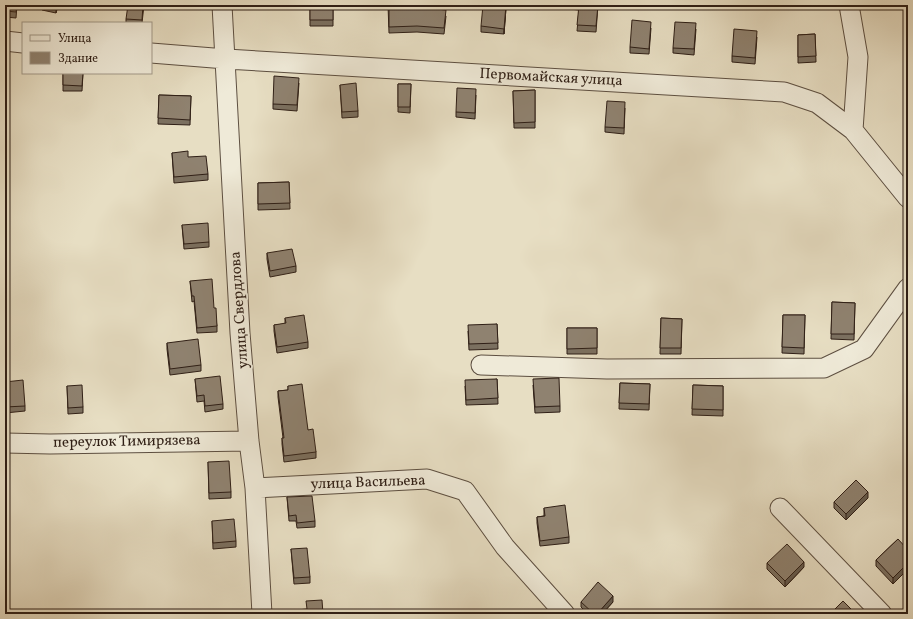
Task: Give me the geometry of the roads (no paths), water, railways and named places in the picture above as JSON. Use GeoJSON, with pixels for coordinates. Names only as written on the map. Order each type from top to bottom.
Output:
{"type":"FeatureCollection","features":[{"type":"Feature","properties":{"kind":"street","name":"улица Свердлова"},"geometry":{"type":"LineString","coordinates":[[222,5],[240,333],[249,440],[255,488],[262,614]]}},
{"type":"Feature","properties":{"kind":"street"},"geometry":{"type":"LineString","coordinates":[[849,5],[858,57],[853,130]]}},
{"type":"Feature","properties":{"kind":"street"},"geometry":{"type":"LineString","coordinates":[[5,42],[22,43]]}},
{"type":"Feature","properties":{"kind":"street","name":"Первомайская улица"},"geometry":{"type":"LineString","coordinates":[[152,53],[226,59],[784,92],[817,103],[853,130],[908,198]]}},
{"type":"Feature","properties":{"kind":"street"},"geometry":{"type":"LineString","coordinates":[[482,365],[607,369],[824,368],[864,349],[908,288]]}},
{"type":"Feature","properties":{"kind":"street","name":"переулок Тимирязева"},"geometry":{"type":"LineString","coordinates":[[5,443],[50,444],[249,440]]}},
{"type":"Feature","properties":{"kind":"street","name":"улица Васильева"},"geometry":{"type":"LineString","coordinates":[[255,488],[427,479],[465,491],[506,547],[565,614]]}},
{"type":"Feature","properties":{"kind":"street"},"geometry":{"type":"LineString","coordinates":[[780,508],[882,614]]}}]}
